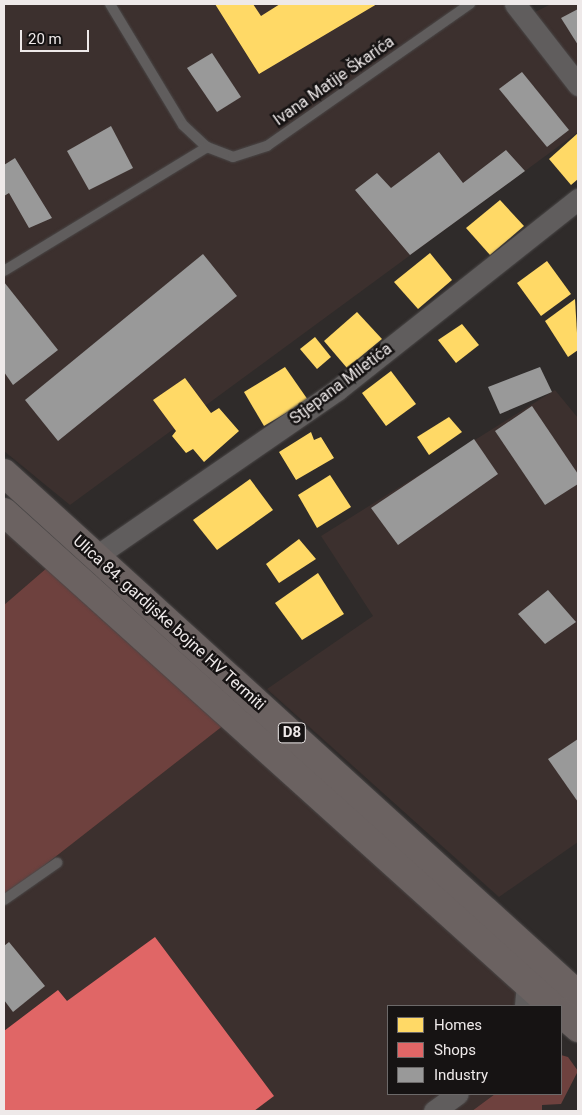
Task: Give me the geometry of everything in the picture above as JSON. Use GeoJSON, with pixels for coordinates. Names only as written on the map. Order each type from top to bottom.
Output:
{"type":"FeatureCollection","features":[{"type":"Feature","properties":{"kind":"main road","name":"Ulica 84. gardijske bojne HV Termiti"},"geometry":{"type":"LineString","coordinates":[[4,473],[578,995]]}},
{"type":"Feature","properties":{"kind":"main road","name":"Ulica 84. gardijske bojne HV Termiti"},"geometry":{"type":"LineString","coordinates":[[4,512],[414,878],[526,996],[549,1005]]}},
{"type":"Feature","properties":{"kind":"main road"},"geometry":{"type":"LineString","coordinates":[[562,1014],[578,1029]]}},
{"type":"Feature","properties":{"kind":"street"},"geometry":{"type":"LineString","coordinates":[[515,4],[578,85]]}},
{"type":"Feature","properties":{"kind":"street","name":"Stjepana Miletića"},"geometry":{"type":"LineString","coordinates":[[95,557],[337,390],[578,199]]}},
{"type":"Feature","properties":{"kind":"street"},"geometry":{"type":"LineString","coordinates":[[562,1032],[578,1029]]}},
{"type":"Feature","properties":{"kind":"street"},"geometry":{"type":"LineString","coordinates":[[434,1111],[456,1095]]}},
{"type":"Feature","properties":{"kind":"lane","name":"Ivana Matije Škarića"},"geometry":{"type":"LineString","coordinates":[[110,4],[182,125],[207,147],[233,157],[267,146],[470,4]]}},
{"type":"Feature","properties":{"kind":"lane"},"geometry":{"type":"LineString","coordinates":[[4,271],[207,147]]}},
{"type":"Feature","properties":{"kind":"lane"},"geometry":{"type":"LineString","coordinates":[[4,900],[57,863]]}},
{"type":"Feature","properties":{"kind":"shaded area"},"geometry":{"type":"Polygon","coordinates":[[[4,4],[516,4],[525,17],[551,4],[578,4],[578,132],[70,505],[4,451],[4,4]]]}},
{"type":"Feature","properties":{"kind":"shaded area"},"geometry":{"type":"Polygon","coordinates":[[[555,390],[578,418],[578,842],[499,897],[267,689],[373,616],[321,536],[555,390]]]}},
{"type":"Feature","properties":{"kind":"shaded area"},"geometry":{"type":"Polygon","coordinates":[[[4,512],[56,560],[4,605],[4,512]]]}},
{"type":"Feature","properties":{"kind":"shaded area"},"geometry":{"type":"Polygon","coordinates":[[[56,560],[233,718],[4,897],[4,605],[56,560]]]}},
{"type":"Feature","properties":{"kind":"shaded area"},"geometry":{"type":"Polygon","coordinates":[[[233,718],[551,1005],[387,1005],[387,1095],[494,1095],[472,1111],[4,1111],[4,897],[233,718]]]}},
{"type":"Feature","properties":{"kind":"shaded area"},"geometry":{"type":"Polygon","coordinates":[[[562,1055],[568,1057],[578,1071],[561,1104],[542,1105],[542,1111],[472,1111],[494,1095],[562,1095],[562,1055]]]}},
{"type":"Feature","properties":{"kind":"building: Homes"},"geometry":{"type":"Polygon","coordinates":[[[215,4],[253,4],[261,16],[280,4],[377,4],[259,74],[215,4]]]}},
{"type":"Feature","properties":{"kind":"building: Homes"},"geometry":{"type":"Polygon","coordinates":[[[578,133],[578,179],[571,185],[549,159],[578,133]]]}},
{"type":"Feature","properties":{"kind":"building: Homes"},"geometry":{"type":"Polygon","coordinates":[[[500,200],[524,226],[490,255],[466,228],[500,200]]]}},
{"type":"Feature","properties":{"kind":"building: Homes"},"geometry":{"type":"Polygon","coordinates":[[[430,253],[452,280],[418,309],[394,282],[430,253]]]}},
{"type":"Feature","properties":{"kind":"building: Homes"},"geometry":{"type":"Polygon","coordinates":[[[547,261],[571,294],[541,316],[517,283],[547,261]]]}},
{"type":"Feature","properties":{"kind":"building: Homes"},"geometry":{"type":"Polygon","coordinates":[[[575,299],[578,350],[568,357],[545,321],[575,299]]]}},
{"type":"Feature","properties":{"kind":"building: Homes"},"geometry":{"type":"Polygon","coordinates":[[[357,312],[382,339],[347,368],[324,341],[357,312]]]}},
{"type":"Feature","properties":{"kind":"building: Homes"},"geometry":{"type":"Polygon","coordinates":[[[462,324],[479,345],[456,363],[438,340],[462,324]]]}},
{"type":"Feature","properties":{"kind":"building: Homes"},"geometry":{"type":"Polygon","coordinates":[[[315,337],[331,357],[317,369],[300,349],[315,337]]]}},
{"type":"Feature","properties":{"kind":"building: Homes"},"geometry":{"type":"Polygon","coordinates":[[[285,367],[308,400],[264,426],[244,392],[285,367]]]}},
{"type":"Feature","properties":{"kind":"building: Homes"},"geometry":{"type":"Polygon","coordinates":[[[391,371],[416,404],[386,426],[362,393],[391,371]]]}},
{"type":"Feature","properties":{"kind":"building: Homes"},"geometry":{"type":"Polygon","coordinates":[[[185,378],[211,413],[219,408],[239,431],[204,462],[193,449],[186,453],[172,436],[176,431],[153,400],[185,378]]]}},
{"type":"Feature","properties":{"kind":"building: Homes"},"geometry":{"type":"Polygon","coordinates":[[[449,417],[462,432],[429,455],[417,437],[449,417]]]}},
{"type":"Feature","properties":{"kind":"building: Homes"},"geometry":{"type":"Polygon","coordinates":[[[311,432],[314,440],[321,437],[334,458],[296,480],[279,452],[311,432]]]}},
{"type":"Feature","properties":{"kind":"building: Homes"},"geometry":{"type":"Polygon","coordinates":[[[330,475],[351,507],[317,528],[298,495],[330,475]]]}},
{"type":"Feature","properties":{"kind":"building: Homes"},"geometry":{"type":"Polygon","coordinates":[[[250,479],[273,510],[217,550],[193,520],[250,479]]]}},
{"type":"Feature","properties":{"kind":"building: Homes"},"geometry":{"type":"Polygon","coordinates":[[[299,539],[316,559],[279,583],[266,564],[299,539]]]}},
{"type":"Feature","properties":{"kind":"building: Homes"},"geometry":{"type":"Polygon","coordinates":[[[318,573],[344,614],[302,640],[275,603],[318,573]]]}},
{"type":"Feature","properties":{"kind":"building: Shops"},"geometry":{"type":"Polygon","coordinates":[[[155,937],[274,1096],[254,1111],[4,1111],[4,1031],[58,990],[67,1001],[155,937]]]}},
{"type":"Feature","properties":{"kind":"building: Industry"},"geometry":{"type":"Polygon","coordinates":[[[578,9],[578,45],[561,18],[578,9]]]}},
{"type":"Feature","properties":{"kind":"building: Industry"},"geometry":{"type":"Polygon","coordinates":[[[212,53],[241,97],[217,112],[187,68],[212,53]]]}},
{"type":"Feature","properties":{"kind":"building: Industry"},"geometry":{"type":"Polygon","coordinates":[[[522,72],[569,130],[547,147],[499,89],[522,72]]]}},
{"type":"Feature","properties":{"kind":"building: Industry"},"geometry":{"type":"Polygon","coordinates":[[[111,126],[133,168],[89,190],[67,151],[111,126]]]}},
{"type":"Feature","properties":{"kind":"building: Industry"},"geometry":{"type":"Polygon","coordinates":[[[506,150],[525,171],[410,255],[355,190],[377,173],[391,188],[439,152],[463,183],[506,150]]]}},
{"type":"Feature","properties":{"kind":"building: Industry"},"geometry":{"type":"Polygon","coordinates":[[[15,158],[52,218],[29,228],[9,193],[4,196],[4,165],[15,158]]]}},
{"type":"Feature","properties":{"kind":"building: Industry"},"geometry":{"type":"Polygon","coordinates":[[[203,254],[237,296],[58,441],[25,400],[203,254]]]}},
{"type":"Feature","properties":{"kind":"building: Industry"},"geometry":{"type":"Polygon","coordinates":[[[4,282],[58,350],[13,385],[4,372],[4,282]]]}},
{"type":"Feature","properties":{"kind":"building: Industry"},"geometry":{"type":"Polygon","coordinates":[[[540,367],[552,392],[500,414],[488,387],[540,367]]]}},
{"type":"Feature","properties":{"kind":"building: Industry"},"geometry":{"type":"Polygon","coordinates":[[[532,406],[578,474],[578,484],[545,505],[495,431],[532,406]]]}},
{"type":"Feature","properties":{"kind":"building: Industry"},"geometry":{"type":"Polygon","coordinates":[[[474,439],[498,474],[398,545],[371,508],[474,439]]]}},
{"type":"Feature","properties":{"kind":"building: Industry"},"geometry":{"type":"Polygon","coordinates":[[[548,590],[576,622],[545,644],[518,614],[548,590]]]}},
{"type":"Feature","properties":{"kind":"building: Industry"},"geometry":{"type":"Polygon","coordinates":[[[578,739],[578,802],[548,759],[578,739]]]}},
{"type":"Feature","properties":{"kind":"building: Industry"},"geometry":{"type":"Polygon","coordinates":[[[9,942],[45,986],[13,1012],[4,1000],[4,946],[9,942]]]}}]}
